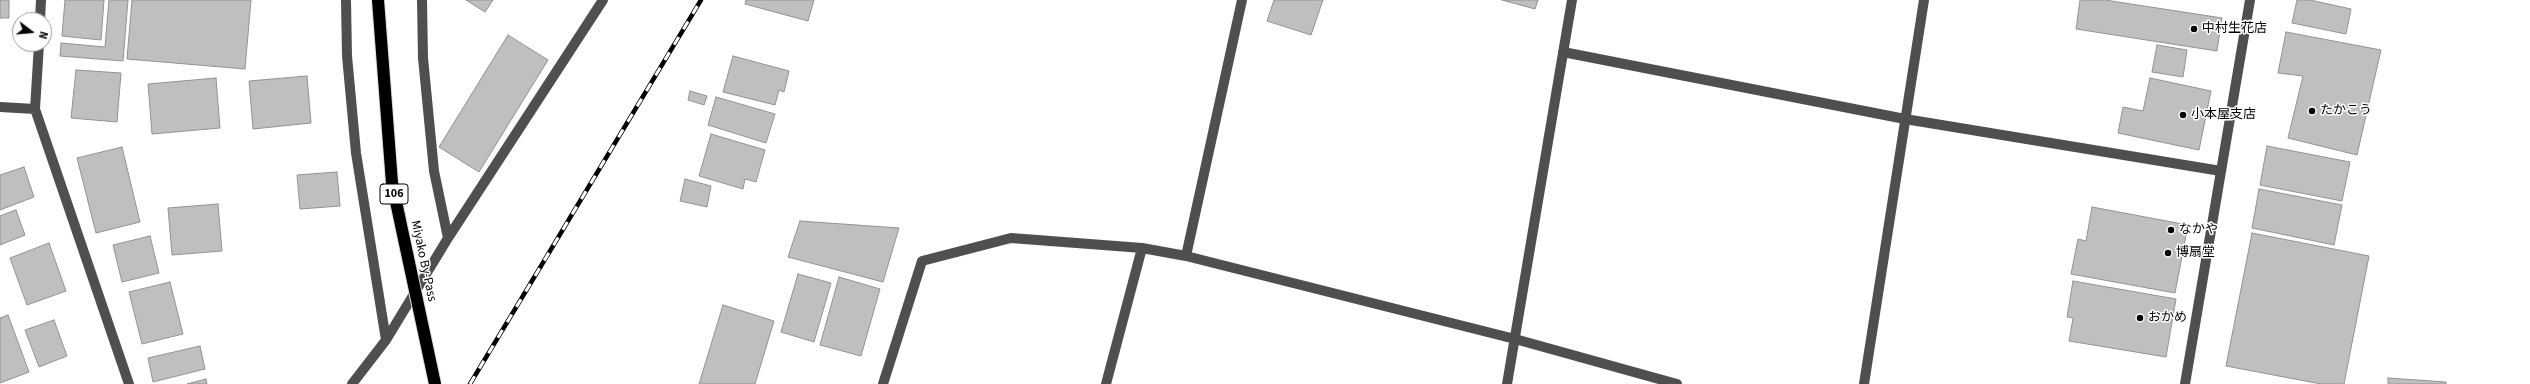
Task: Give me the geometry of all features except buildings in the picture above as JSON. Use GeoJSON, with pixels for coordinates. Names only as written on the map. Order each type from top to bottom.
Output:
{"type":"FeatureCollection","features":[{"type":"Feature","properties":{"kind":"highway","name":"Miyako By-Pass"},"geometry":{"type":"LineString","coordinates":[[378,0],[392,184],[435,384]]}},
{"type":"Feature","properties":{"kind":"street"},"geometry":{"type":"LineString","coordinates":[[40,12],[41,0]]}},
{"type":"Feature","properties":{"kind":"street"},"geometry":{"type":"LineString","coordinates":[[346,0],[347,56],[356,153],[386,340]]}},
{"type":"Feature","properties":{"kind":"street"},"geometry":{"type":"LineString","coordinates":[[422,0],[423,58],[434,171],[448,238]]}},
{"type":"Feature","properties":{"kind":"street"},"geometry":{"type":"LineString","coordinates":[[352,384],[386,340],[448,238],[603,0]]}},
{"type":"Feature","properties":{"kind":"street"},"geometry":{"type":"LineString","coordinates":[[1186,256],[1242,0]]}},
{"type":"Feature","properties":{"kind":"street"},"geometry":{"type":"LineString","coordinates":[[1507,384],[1572,0]]}},
{"type":"Feature","properties":{"kind":"street"},"geometry":{"type":"LineString","coordinates":[[1864,384],[1924,0]]}},
{"type":"Feature","properties":{"kind":"street"},"geometry":{"type":"LineString","coordinates":[[2185,384],[2250,0]]}},
{"type":"Feature","properties":{"kind":"street"},"geometry":{"type":"LineString","coordinates":[[39,52],[35,109],[129,384]]}},
{"type":"Feature","properties":{"kind":"street"},"geometry":{"type":"LineString","coordinates":[[1563,52],[1905,119],[2221,171]]}},
{"type":"Feature","properties":{"kind":"street"},"geometry":{"type":"LineString","coordinates":[[0,108],[35,109]]}},
{"type":"Feature","properties":{"kind":"street"},"geometry":{"type":"LineString","coordinates":[[883,384],[922,261],[1011,238],[1142,248],[1186,256],[1514,339],[1677,384]]}},
{"type":"Feature","properties":{"kind":"street"},"geometry":{"type":"LineString","coordinates":[[1106,384],[1142,248]]}},
{"type":"Feature","properties":{"kind":"railway"},"geometry":{"type":"LineString","coordinates":[[470,384],[701,0]]}},
{"type":"Feature","properties":{"kind":"place","name":"中村生花店"},"geometry":{"type":"Point","coordinates":[2194,29]}},
{"type":"Feature","properties":{"kind":"place","name":"たかこう"},"geometry":{"type":"Point","coordinates":[2312,111]}},
{"type":"Feature","properties":{"kind":"place","name":"小本屋支店"},"geometry":{"type":"Point","coordinates":[2183,115]}},
{"type":"Feature","properties":{"kind":"place","name":"なかや"},"geometry":{"type":"Point","coordinates":[2171,230]}},
{"type":"Feature","properties":{"kind":"place","name":"博扇堂"},"geometry":{"type":"Point","coordinates":[2168,253]}},
{"type":"Feature","properties":{"kind":"place","name":"おかめ"},"geometry":{"type":"Point","coordinates":[2140,318]}}]}
